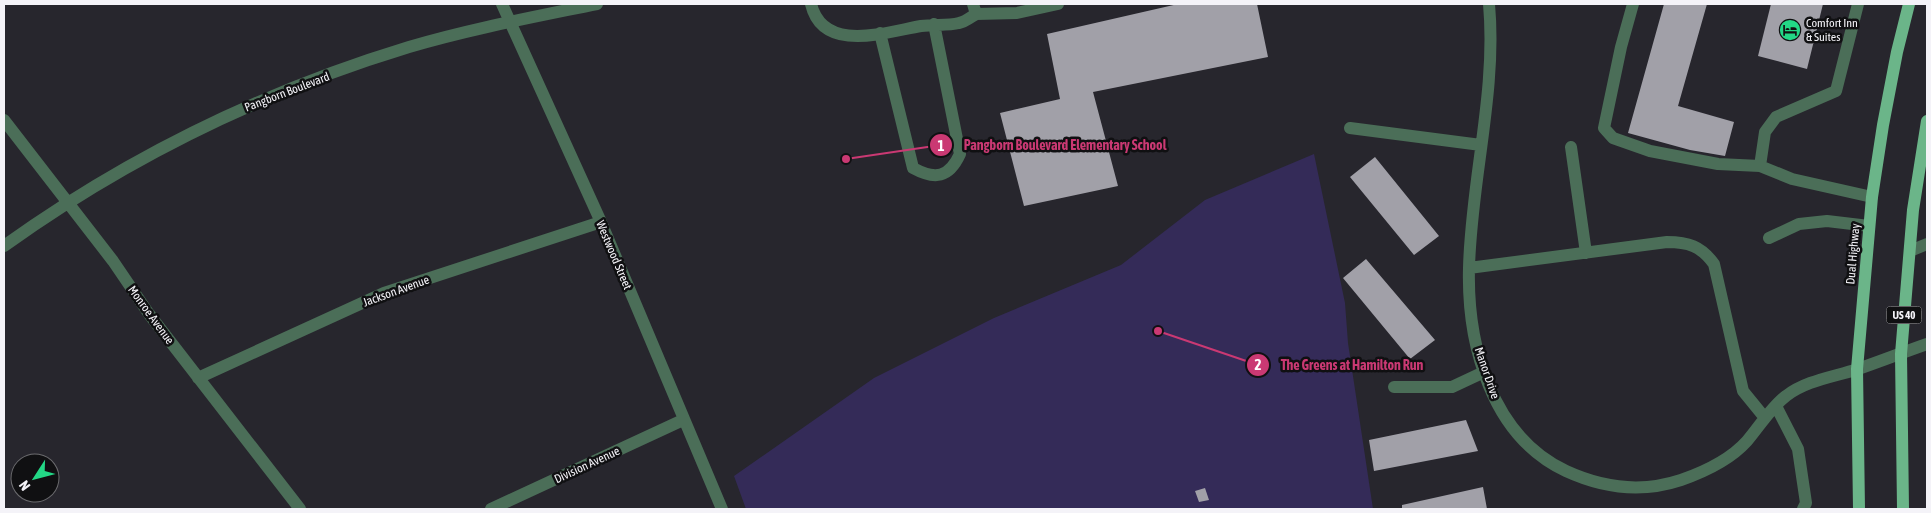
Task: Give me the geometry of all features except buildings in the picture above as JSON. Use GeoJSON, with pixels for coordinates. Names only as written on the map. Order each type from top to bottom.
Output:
{"type":"FeatureCollection","features":[{"type":"Feature","properties":{"kind":"main road","name":"Dual Highway"},"geometry":{"type":"LineString","coordinates":[[1859,509],[1857,369],[1872,197],[1883,125],[1897,52],[1909,4]]}},
{"type":"Feature","properties":{"kind":"main road","name":"US 40"},"geometry":{"type":"LineString","coordinates":[[1902,509],[1901,354],[1913,210],[1922,180],[1927,122]]}},
{"type":"Feature","properties":{"kind":"street","name":"Westwood Street"},"geometry":{"type":"LineString","coordinates":[[502,4],[600,222],[722,509]]}},
{"type":"Feature","properties":{"kind":"street","name":"Pangborn Boulevard"},"geometry":{"type":"LineString","coordinates":[[4,246],[67,202],[182,137],[226,116],[303,84],[409,47],[509,22],[597,4]]}},
{"type":"Feature","properties":{"kind":"street"},"geometry":{"type":"LineString","coordinates":[[811,4],[812,11],[823,25],[839,35],[857,38],[934,24],[961,24],[975,9],[1016,13],[1058,4]]}},
{"type":"Feature","properties":{"kind":"street","name":"Manor Drive"},"geometry":{"type":"LineString","coordinates":[[1489,4],[1491,55],[1469,268],[1471,307],[1475,339],[1492,396],[1506,419],[1524,441],[1558,467],[1594,482],[1618,487],[1642,488],[1663,485],[1704,471],[1745,443],[1785,396],[1809,382],[1857,369],[1927,344]]}},
{"type":"Feature","properties":{"kind":"street"},"geometry":{"type":"LineString","coordinates":[[1633,4],[1621,47],[1604,128],[1613,138],[1650,151],[1718,164],[1760,166],[1792,179],[1872,197]]}},
{"type":"Feature","properties":{"kind":"street"},"geometry":{"type":"LineString","coordinates":[[1760,166],[1765,132],[1776,117],[1836,91],[1858,4]]}},
{"type":"Feature","properties":{"kind":"street"},"geometry":{"type":"LineString","coordinates":[[880,33],[913,168],[926,175],[945,174],[954,166],[960,154],[934,24]]}},
{"type":"Feature","properties":{"kind":"street","name":"Monroe Avenue"},"geometry":{"type":"LineString","coordinates":[[4,120],[198,378],[300,509]]}},
{"type":"Feature","properties":{"kind":"street"},"geometry":{"type":"LineString","coordinates":[[1350,128],[1481,145]]}},
{"type":"Feature","properties":{"kind":"street"},"geometry":{"type":"LineString","coordinates":[[1571,147],[1586,253]]}},
{"type":"Feature","properties":{"kind":"street"},"geometry":{"type":"LineString","coordinates":[[1769,238],[1799,224],[1827,220],[1870,226]]}},
{"type":"Feature","properties":{"kind":"street","name":"Jackson Avenue"},"geometry":{"type":"LineString","coordinates":[[198,378],[384,293],[600,222]]}},
{"type":"Feature","properties":{"kind":"street"},"geometry":{"type":"LineString","coordinates":[[1469,268],[1667,242],[1686,242],[1707,254],[1714,264],[1743,391],[1765,418]]}},
{"type":"Feature","properties":{"kind":"street"},"geometry":{"type":"LineString","coordinates":[[1910,250],[1927,244]]}},
{"type":"Feature","properties":{"kind":"street"},"geometry":{"type":"LineString","coordinates":[[1394,387],[1452,387],[1484,372]]}},
{"type":"Feature","properties":{"kind":"street"},"geometry":{"type":"LineString","coordinates":[[1776,406],[1798,450],[1806,503],[1803,509]]}},
{"type":"Feature","properties":{"kind":"street","name":"Division Avenue"},"geometry":{"type":"LineString","coordinates":[[491,509],[683,420]]}},
{"type":"Feature","properties":{"kind":"shaded area"},"geometry":{"type":"Polygon","coordinates":[[[1314,154],[1345,303],[1348,343],[1373,509],[746,509],[734,476],[874,378],[994,318],[1121,265],[1205,200],[1314,154]]]}},
{"type":"Feature","properties":{"kind":"place","name":"Comfort Inn & Suites"},"geometry":{"type":"Point","coordinates":[1790,30]}},
{"type":"Feature","properties":{"kind":"place","name":"Pangborn Boulevard Elementary School"},"geometry":{"type":"Point","coordinates":[846,159]}},
{"type":"Feature","properties":{"kind":"place","name":"The Greens at Hamilton Run"},"geometry":{"type":"Point","coordinates":[1158,331]}}]}
